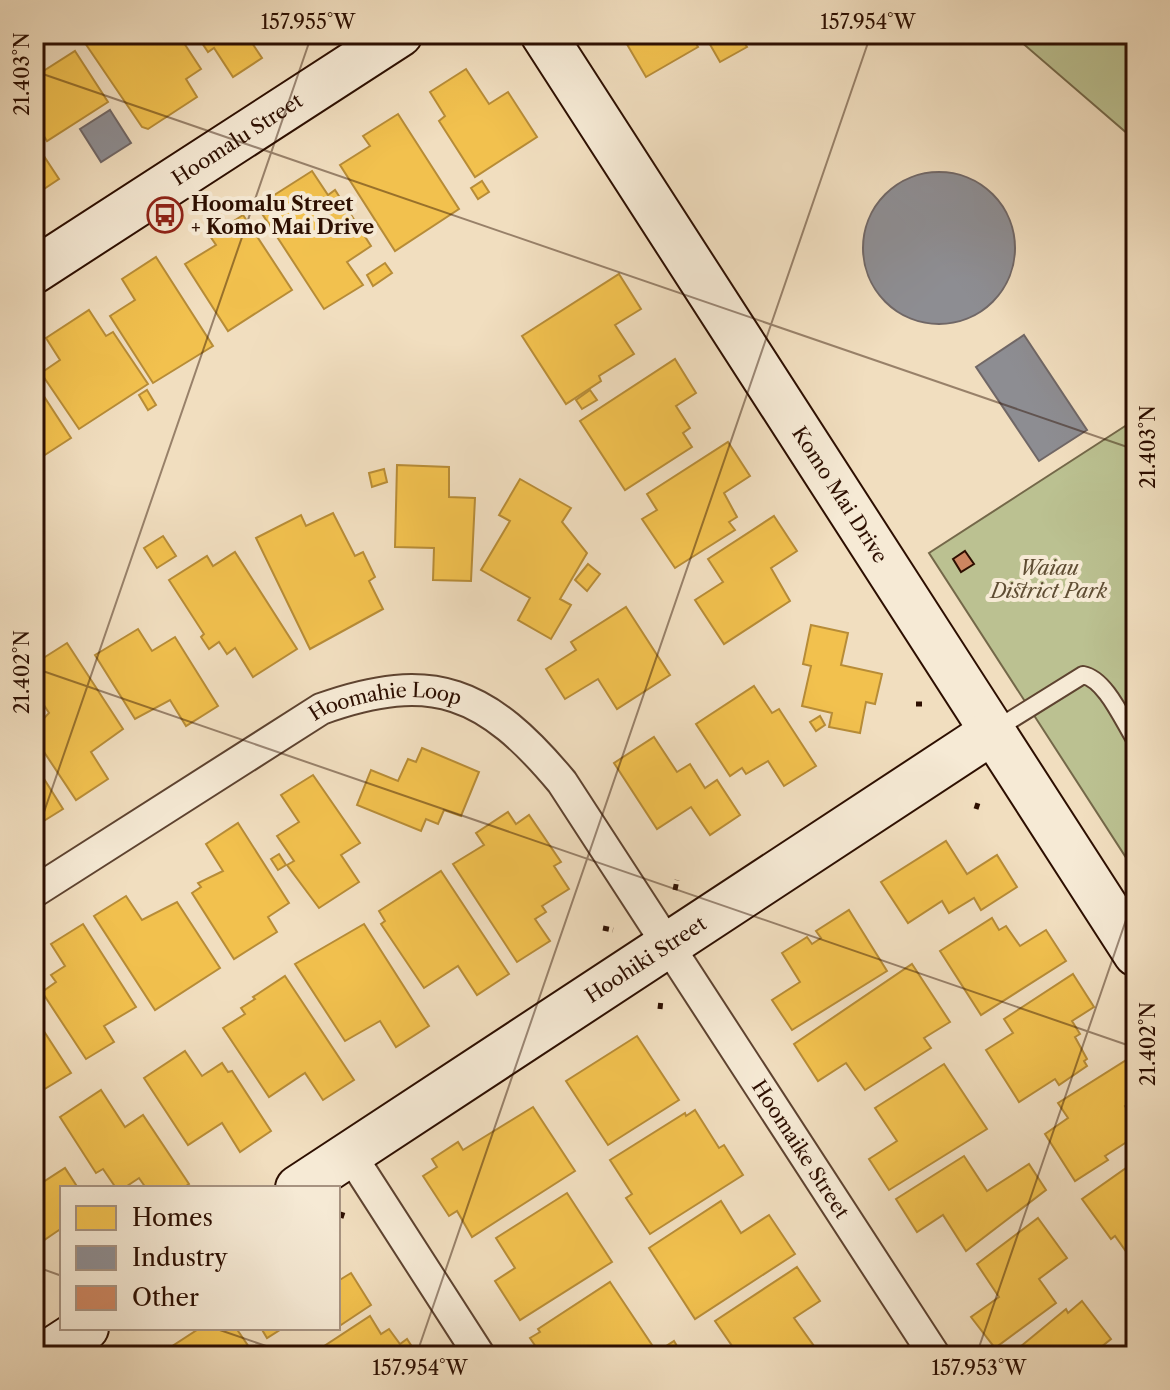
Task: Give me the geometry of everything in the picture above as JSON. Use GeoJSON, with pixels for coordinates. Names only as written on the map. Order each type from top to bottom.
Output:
{"type":"FeatureCollection","features":[{"type":"Feature","properties":{"kind":"street","name":"Hoomalu Street"},"geometry":{"type":"LineString","coordinates":[[34,271],[400,34]]}},
{"type":"Feature","properties":{"kind":"street","name":"Komo Mai Drive"},"geometry":{"type":"LineString","coordinates":[[543,34],[1136,954]]}},
{"type":"Feature","properties":{"kind":"street","name":"Hoomahie Loop"},"geometry":{"type":"LineString","coordinates":[[34,892],[294,723],[351,699],[415,689],[441,692],[485,708],[537,752],[562,782],[667,945]]}},
{"type":"Feature","properties":{"kind":"street","name":"Hoohiki Street"},"geometry":{"type":"LineString","coordinates":[[301,1186],[992,732]]}},
{"type":"Feature","properties":{"kind":"street","name":"Hoomaike Street"},"geometry":{"type":"LineString","coordinates":[[667,945],[935,1356]]}},
{"type":"Feature","properties":{"kind":"street"},"geometry":{"type":"LineString","coordinates":[[350,1154],[480,1356]]}},
{"type":"Feature","properties":{"kind":"street"},"geometry":{"type":"LineString","coordinates":[[43,1356],[83,1330]]}},
{"type":"Feature","properties":{"kind":"lane"},"geometry":{"type":"LineString","coordinates":[[992,732],[1083,675],[1092,677],[1101,687],[1136,741]]}},
{"type":"Feature","properties":{"kind":"path"},"geometry":{"type":"LineString","coordinates":[[916,704],[924,704]]}},
{"type":"Feature","properties":{"kind":"path"},"geometry":{"type":"LineString","coordinates":[[976,809],[979,800]]}},
{"type":"Feature","properties":{"kind":"path"},"geometry":{"type":"LineString","coordinates":[[675,890],[677,880]]}},
{"type":"Feature","properties":{"kind":"path"},"geometry":{"type":"LineString","coordinates":[[603,928],[613,930]]}},
{"type":"Feature","properties":{"kind":"path"},"geometry":{"type":"LineString","coordinates":[[660,1009],[661,1000]]}},
{"type":"Feature","properties":{"kind":"path"},"geometry":{"type":"LineString","coordinates":[[341,1218],[344,1209]]}},
{"type":"Feature","properties":{"kind":"green space"},"geometry":{"type":"Polygon","coordinates":[[[1012,34],[1136,34],[1136,141],[1012,34]]]}},
{"type":"Feature","properties":{"kind":"green space","name":"Waiau District Park"},"geometry":{"type":"Polygon","coordinates":[[[1136,419],[1136,873],[929,553],[1136,419]]]}},
{"type":"Feature","properties":{"kind":"building: Homes"},"geometry":{"type":"Polygon","coordinates":[[[97,34],[178,34],[201,69],[186,79],[197,97],[148,129],[142,127],[85,43],[97,34]]]}},
{"type":"Feature","properties":{"kind":"building: Homes"},"geometry":{"type":"Polygon","coordinates":[[[196,34],[246,34],[262,58],[233,77],[214,48],[208,52],[196,34]]]}},
{"type":"Feature","properties":{"kind":"building: Homes"},"geometry":{"type":"Polygon","coordinates":[[[621,34],[690,34],[698,47],[646,77],[621,34]]]}},
{"type":"Feature","properties":{"kind":"building: Homes"},"geometry":{"type":"Polygon","coordinates":[[[704,34],[739,34],[747,47],[720,62],[704,34]]]}},
{"type":"Feature","properties":{"kind":"building: Homes"},"geometry":{"type":"Polygon","coordinates":[[[75,51],[108,102],[47,141],[34,121],[34,77],[75,51]]]}},
{"type":"Feature","properties":{"kind":"building: Homes"},"geometry":{"type":"Polygon","coordinates":[[[466,69],[489,104],[508,92],[537,137],[475,177],[439,121],[445,116],[430,92],[466,69]]]}},
{"type":"Feature","properties":{"kind":"building: Homes"},"geometry":{"type":"Polygon","coordinates":[[[398,114],[459,209],[395,251],[340,165],[370,146],[363,136],[398,114]]]}},
{"type":"Feature","properties":{"kind":"building: Homes"},"geometry":{"type":"Polygon","coordinates":[[[34,141],[59,179],[35,195],[41,204],[34,208],[34,141]]]}},
{"type":"Feature","properties":{"kind":"building: Homes"},"geometry":{"type":"Polygon","coordinates":[[[312,171],[328,195],[335,190],[371,246],[347,262],[363,285],[324,309],[257,206],[312,171]]]}},
{"type":"Feature","properties":{"kind":"building: Homes"},"geometry":{"type":"Polygon","coordinates":[[[482,181],[489,192],[478,199],[471,188],[482,181]]]}},
{"type":"Feature","properties":{"kind":"building: Homes"},"geometry":{"type":"Polygon","coordinates":[[[243,215],[292,290],[228,331],[185,264],[216,245],[210,236],[243,215]]]}},
{"type":"Feature","properties":{"kind":"building: Homes"},"geometry":{"type":"Polygon","coordinates":[[[156,257],[213,346],[153,383],[110,316],[135,300],[122,279],[156,257]]]}},
{"type":"Feature","properties":{"kind":"building: Homes"},"geometry":{"type":"Polygon","coordinates":[[[385,263],[392,273],[373,286],[367,275],[385,263]]]}},
{"type":"Feature","properties":{"kind":"building: Homes"},"geometry":{"type":"Polygon","coordinates":[[[619,274],[641,309],[615,325],[634,354],[599,376],[601,381],[566,404],[522,336],[619,274]]]}},
{"type":"Feature","properties":{"kind":"building: Homes"},"geometry":{"type":"Polygon","coordinates":[[[89,310],[106,336],[113,332],[148,384],[79,429],[41,373],[60,360],[46,338],[89,310]]]}},
{"type":"Feature","properties":{"kind":"building: Homes"},"geometry":{"type":"Polygon","coordinates":[[[675,359],[696,393],[676,406],[690,428],[683,433],[692,447],[625,490],[580,421],[675,359]]]}},
{"type":"Feature","properties":{"kind":"building: Homes"},"geometry":{"type":"Polygon","coordinates":[[[34,381],[71,438],[34,462],[34,381]]]}},
{"type":"Feature","properties":{"kind":"building: Homes"},"geometry":{"type":"Polygon","coordinates":[[[147,390],[156,405],[148,410],[139,395],[147,390]]]}},
{"type":"Feature","properties":{"kind":"building: Homes"},"geometry":{"type":"Polygon","coordinates":[[[590,390],[597,400],[582,409],[576,400],[590,390]]]}},
{"type":"Feature","properties":{"kind":"building: Homes"},"geometry":{"type":"Polygon","coordinates":[[[728,442],[750,476],[724,493],[737,517],[729,522],[735,530],[675,568],[642,519],[657,510],[647,494],[728,442]]]}},
{"type":"Feature","properties":{"kind":"building: Homes"},"geometry":{"type":"Polygon","coordinates":[[[397,465],[449,467],[449,497],[475,498],[471,581],[433,580],[434,548],[395,547],[397,465]]]}},
{"type":"Feature","properties":{"kind":"building: Homes"},"geometry":{"type":"Polygon","coordinates":[[[384,469],[387,482],[372,487],[369,473],[384,469]]]}},
{"type":"Feature","properties":{"kind":"building: Homes"},"geometry":{"type":"Polygon","coordinates":[[[520,479],[571,508],[562,522],[587,553],[560,599],[571,605],[551,639],[518,620],[530,598],[481,570],[510,521],[499,515],[520,479]]]}},
{"type":"Feature","properties":{"kind":"building: Homes"},"geometry":{"type":"Polygon","coordinates":[[[333,513],[355,556],[363,552],[375,577],[369,581],[383,609],[310,649],[256,538],[301,515],[306,526],[333,513]]]}},
{"type":"Feature","properties":{"kind":"building: Homes"},"geometry":{"type":"Polygon","coordinates":[[[774,516],[797,551],[771,568],[790,601],[724,644],[695,600],[723,582],[708,559],[774,516]]]}},
{"type":"Feature","properties":{"kind":"building: Homes"},"geometry":{"type":"Polygon","coordinates":[[[163,536],[176,556],[157,568],[144,548],[163,536]]]}},
{"type":"Feature","properties":{"kind":"building: Homes"},"geometry":{"type":"Polygon","coordinates":[[[235,552],[297,649],[253,677],[235,648],[227,654],[219,642],[209,649],[201,637],[204,634],[169,580],[207,556],[213,566],[235,552]]]}},
{"type":"Feature","properties":{"kind":"building: Homes"},"geometry":{"type":"Polygon","coordinates":[[[588,564],[600,574],[587,591],[575,580],[588,564]]]}},
{"type":"Feature","properties":{"kind":"building: Homes"},"geometry":{"type":"Polygon","coordinates":[[[626,607],[670,675],[617,709],[598,679],[565,699],[546,669],[576,650],[571,642],[626,607]]]}},
{"type":"Feature","properties":{"kind":"building: Homes"},"geometry":{"type":"Polygon","coordinates":[[[811,625],[848,633],[841,665],[882,674],[875,704],[866,702],[860,733],[829,727],[832,713],[802,706],[811,666],[803,664],[811,625]]]}},
{"type":"Feature","properties":{"kind":"building: Homes"},"geometry":{"type":"Polygon","coordinates":[[[138,629],[152,651],[175,637],[218,706],[186,726],[170,700],[135,719],[95,655],[138,629]]]}},
{"type":"Feature","properties":{"kind":"building: Homes"},"geometry":{"type":"Polygon","coordinates":[[[67,643],[123,729],[91,752],[108,779],[76,800],[34,737],[34,729],[49,713],[34,690],[34,664],[67,643]]]}},
{"type":"Feature","properties":{"kind":"building: Homes"},"geometry":{"type":"Polygon","coordinates":[[[754,686],[772,713],[779,709],[816,766],[784,786],[768,761],[746,774],[742,768],[730,776],[696,724],[754,686]]]}},
{"type":"Feature","properties":{"kind":"building: Homes"},"geometry":{"type":"Polygon","coordinates":[[[820,716],[825,725],[816,731],[810,722],[820,716]]]}},
{"type":"Feature","properties":{"kind":"building: Homes"},"geometry":{"type":"Polygon","coordinates":[[[654,737],[677,772],[690,764],[705,788],[717,780],[740,815],[710,835],[691,807],[657,829],[614,763],[654,737]]]}},
{"type":"Feature","properties":{"kind":"building: Homes"},"geometry":{"type":"Polygon","coordinates":[[[422,748],[479,772],[461,816],[444,810],[438,824],[426,819],[421,831],[357,805],[371,770],[398,781],[408,759],[416,762],[422,748]]]}},
{"type":"Feature","properties":{"kind":"building: Homes"},"geometry":{"type":"Polygon","coordinates":[[[34,763],[63,809],[34,827],[34,763]]]}},
{"type":"Feature","properties":{"kind":"building: Homes"},"geometry":{"type":"Polygon","coordinates":[[[313,775],[360,843],[341,855],[359,882],[319,908],[287,865],[294,861],[277,836],[299,822],[281,795],[313,775]]]}},
{"type":"Feature","properties":{"kind":"building: Homes"},"geometry":{"type":"Polygon","coordinates":[[[508,812],[516,824],[529,815],[561,862],[554,866],[569,889],[542,906],[546,912],[535,919],[550,941],[517,962],[453,864],[484,845],[476,833],[508,812]]]}},
{"type":"Feature","properties":{"kind":"building: Homes"},"geometry":{"type":"Polygon","coordinates":[[[238,823],[289,903],[268,917],[277,932],[234,959],[192,893],[201,887],[198,883],[223,871],[206,844],[238,823]]]}},
{"type":"Feature","properties":{"kind":"building: Homes"},"geometry":{"type":"Polygon","coordinates":[[[946,841],[967,874],[997,855],[1017,887],[981,910],[974,898],[949,913],[942,901],[908,923],[881,882],[946,841]]]}},
{"type":"Feature","properties":{"kind":"building: Homes"},"geometry":{"type":"Polygon","coordinates":[[[279,854],[286,865],[278,870],[271,859],[279,854]]]}},
{"type":"Feature","properties":{"kind":"building: Homes"},"geometry":{"type":"Polygon","coordinates":[[[441,871],[509,974],[477,995],[458,966],[424,988],[381,924],[385,921],[379,911],[441,871]]]}},
{"type":"Feature","properties":{"kind":"building: Homes"},"geometry":{"type":"Polygon","coordinates":[[[126,896],[142,920],[177,902],[220,968],[155,1010],[94,916],[126,896]]]}},
{"type":"Feature","properties":{"kind":"building: Homes"},"geometry":{"type":"Polygon","coordinates":[[[849,910],[887,971],[792,1030],[772,1000],[800,982],[782,953],[807,937],[812,944],[821,938],[816,931],[849,910]]]}},
{"type":"Feature","properties":{"kind":"building: Homes"},"geometry":{"type":"Polygon","coordinates":[[[992,918],[999,930],[1006,926],[1020,946],[1046,930],[1066,961],[981,1015],[940,951],[992,918]]]}},
{"type":"Feature","properties":{"kind":"building: Homes"},"geometry":{"type":"Polygon","coordinates":[[[83,924],[136,1007],[104,1026],[114,1042],[86,1059],[42,992],[56,982],[51,975],[65,966],[51,944],[83,924]]]}},
{"type":"Feature","properties":{"kind":"building: Homes"},"geometry":{"type":"Polygon","coordinates":[[[364,924],[429,1026],[396,1047],[380,1021],[345,1041],[295,964],[364,924]]]}},
{"type":"Feature","properties":{"kind":"building: Homes"},"geometry":{"type":"Polygon","coordinates":[[[912,964],[950,1022],[924,1038],[931,1048],[865,1090],[846,1063],[818,1081],[794,1044],[912,964]]]}},
{"type":"Feature","properties":{"kind":"building: Homes"},"geometry":{"type":"Polygon","coordinates":[[[1073,974],[1094,1007],[1072,1021],[1080,1034],[1075,1037],[1087,1059],[1084,1061],[1087,1066],[1059,1085],[1055,1079],[1019,1102],[986,1050],[1013,1033],[1004,1019],[1073,974]]]}},
{"type":"Feature","properties":{"kind":"building: Homes"},"geometry":{"type":"Polygon","coordinates":[[[285,976],[354,1080],[323,1100],[305,1073],[269,1097],[223,1028],[245,1014],[241,1008],[255,999],[253,997],[285,976]]]}},
{"type":"Feature","properties":{"kind":"building: Homes"},"geometry":{"type":"Polygon","coordinates":[[[34,1016],[71,1073],[38,1093],[34,1093],[34,1016]]]}},
{"type":"Feature","properties":{"kind":"building: Homes"},"geometry":{"type":"Polygon","coordinates":[[[637,1036],[679,1100],[608,1145],[566,1081],[637,1036]]]}},
{"type":"Feature","properties":{"kind":"building: Homes"},"geometry":{"type":"Polygon","coordinates":[[[185,1051],[202,1076],[222,1063],[228,1072],[232,1071],[271,1131],[240,1152],[222,1123],[188,1145],[144,1078],[185,1051]]]}},
{"type":"Feature","properties":{"kind":"building: Homes"},"geometry":{"type":"Polygon","coordinates":[[[1128,1059],[1136,1072],[1136,1099],[1125,1106],[1136,1124],[1136,1136],[1105,1156],[1108,1160],[1075,1181],[1045,1134],[1068,1118],[1058,1103],[1128,1059]]]}},
{"type":"Feature","properties":{"kind":"building: Homes"},"geometry":{"type":"Polygon","coordinates":[[[944,1064],[987,1129],[889,1190],[869,1159],[897,1141],[875,1108],[944,1064]]]}},
{"type":"Feature","properties":{"kind":"building: Homes"},"geometry":{"type":"Polygon","coordinates":[[[101,1090],[125,1127],[143,1115],[189,1184],[145,1186],[139,1178],[127,1186],[115,1186],[103,1169],[96,1173],[60,1117],[101,1090]]]}},
{"type":"Feature","properties":{"kind":"building: Homes"},"geometry":{"type":"Polygon","coordinates":[[[533,1107],[575,1171],[472,1237],[457,1211],[449,1216],[423,1176],[437,1167],[432,1159],[458,1142],[463,1150],[533,1107]]]}},
{"type":"Feature","properties":{"kind":"building: Homes"},"geometry":{"type":"Polygon","coordinates":[[[695,1110],[719,1148],[724,1145],[743,1175],[650,1234],[626,1198],[632,1194],[610,1160],[685,1113],[686,1116],[695,1110]]]}},
{"type":"Feature","properties":{"kind":"building: Homes"},"geometry":{"type":"Polygon","coordinates":[[[964,1156],[987,1191],[1029,1164],[1046,1190],[966,1251],[943,1215],[917,1232],[896,1199],[964,1156]]]}},
{"type":"Feature","properties":{"kind":"building: Homes"},"geometry":{"type":"Polygon","coordinates":[[[1136,1161],[1136,1242],[1125,1250],[1115,1236],[1111,1239],[1082,1199],[1136,1161]]]}},
{"type":"Feature","properties":{"kind":"building: Homes"},"geometry":{"type":"Polygon","coordinates":[[[34,1168],[43,1182],[65,1168],[77,1186],[60,1186],[60,1231],[34,1247],[34,1168]]]}},
{"type":"Feature","properties":{"kind":"building: Homes"},"geometry":{"type":"Polygon","coordinates":[[[567,1193],[612,1262],[520,1320],[495,1281],[515,1268],[496,1238],[567,1193]]]}},
{"type":"Feature","properties":{"kind":"building: Homes"},"geometry":{"type":"Polygon","coordinates":[[[721,1201],[741,1233],[769,1215],[795,1254],[695,1319],[649,1248],[721,1201]]]}},
{"type":"Feature","properties":{"kind":"building: Homes"},"geometry":{"type":"Polygon","coordinates":[[[1038,1218],[1067,1258],[1039,1279],[1056,1303],[995,1348],[971,1317],[999,1297],[977,1264],[1038,1218]]]}},
{"type":"Feature","properties":{"kind":"building: Homes"},"geometry":{"type":"Polygon","coordinates":[[[797,1267],[820,1301],[794,1318],[814,1346],[799,1356],[739,1356],[715,1321],[797,1267]]]}},
{"type":"Feature","properties":{"kind":"building: Homes"},"geometry":{"type":"Polygon","coordinates":[[[351,1273],[371,1305],[340,1326],[340,1280],[351,1273]]]}},
{"type":"Feature","properties":{"kind":"building: Homes"},"geometry":{"type":"Polygon","coordinates":[[[610,1282],[652,1345],[635,1356],[542,1356],[530,1338],[540,1332],[538,1329],[610,1282]]]}},
{"type":"Feature","properties":{"kind":"building: Homes"},"geometry":{"type":"Polygon","coordinates":[[[1082,1301],[1111,1339],[1100,1348],[1106,1356],[1009,1356],[1066,1309],[1068,1313],[1082,1301]]]}},
{"type":"Feature","properties":{"kind":"building: Homes"},"geometry":{"type":"Polygon","coordinates":[[[370,1316],[381,1334],[389,1329],[400,1344],[407,1339],[418,1356],[309,1356],[370,1316]]]}},
{"type":"Feature","properties":{"kind":"building: Homes"},"geometry":{"type":"Polygon","coordinates":[[[197,1330],[237,1330],[251,1350],[241,1356],[157,1356],[197,1330]]]}},
{"type":"Feature","properties":{"kind":"building: Homes"},"geometry":{"type":"Polygon","coordinates":[[[262,1330],[280,1330],[267,1338],[262,1330]]]}},
{"type":"Feature","properties":{"kind":"building: Homes"},"geometry":{"type":"Polygon","coordinates":[[[674,1341],[683,1356],[651,1356],[674,1341]]]}},
{"type":"Feature","properties":{"kind":"building: Industry"},"geometry":{"type":"Polygon","coordinates":[[[110,110],[131,143],[101,162],[80,129],[110,110]]]}},
{"type":"Feature","properties":{"kind":"building: Industry"},"geometry":{"type":"Polygon","coordinates":[[[939,172],[968,178],[993,194],[1009,219],[1015,248],[1009,277],[993,302],[968,318],[939,324],[910,318],[885,302],[869,277],[863,248],[869,219],[885,194],[910,178],[939,172]]]}},
{"type":"Feature","properties":{"kind":"building: Industry"},"geometry":{"type":"Polygon","coordinates":[[[1024,335],[1087,430],[1039,461],[976,367],[1024,335]]]}},
{"type":"Feature","properties":{"kind":"building: Other"},"geometry":{"type":"Polygon","coordinates":[[[965,551],[974,564],[961,572],[953,559],[965,551]]]}},
{"type":"Feature","properties":{"kind":"place","name":"Hoomalu Street + Komo Mai Drive"},"geometry":{"type":"Point","coordinates":[165,215]}}]}
